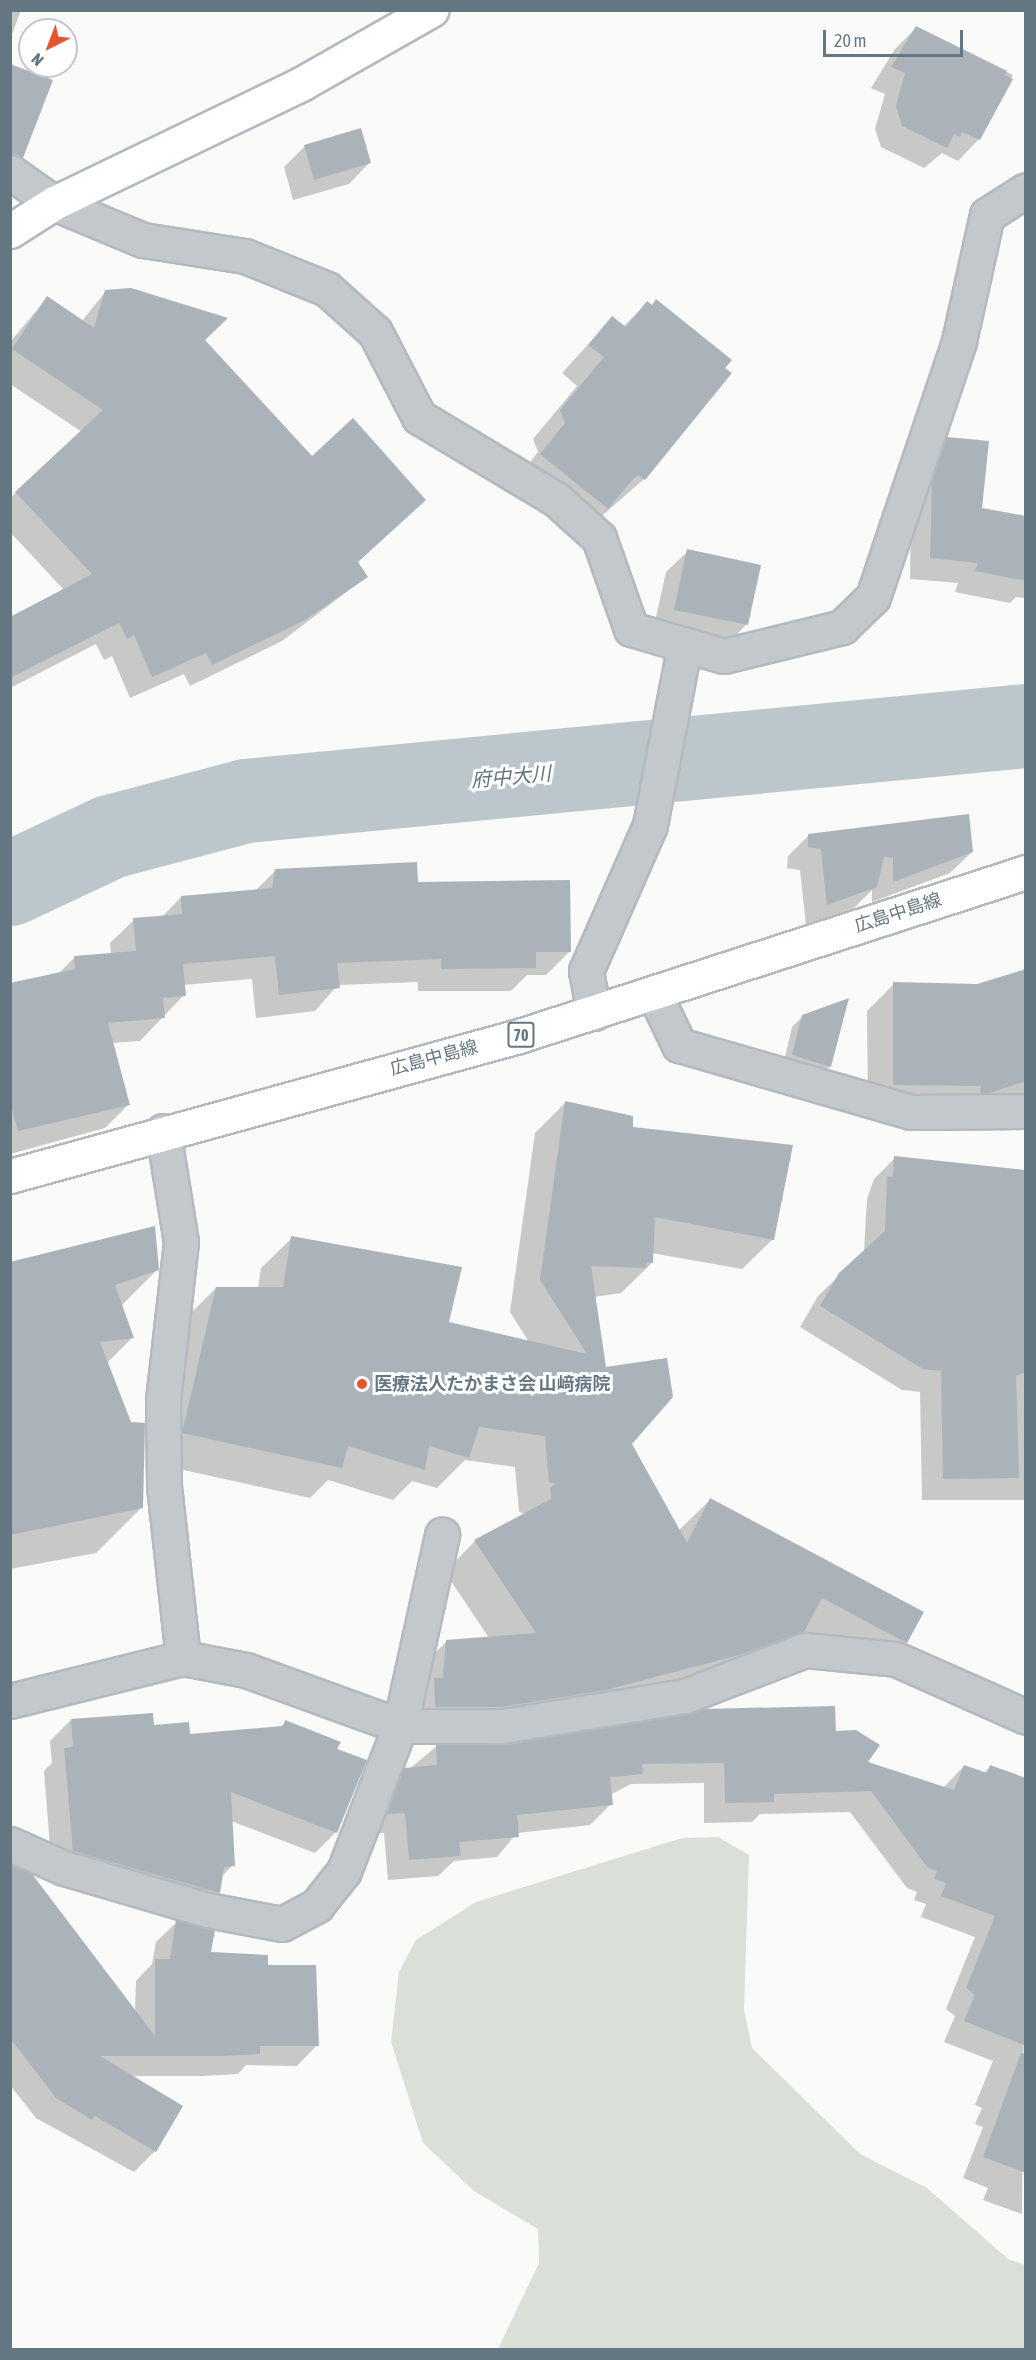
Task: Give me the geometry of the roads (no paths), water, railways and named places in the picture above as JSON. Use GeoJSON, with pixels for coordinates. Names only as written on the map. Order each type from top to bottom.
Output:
{"type":"FeatureCollection","features":[{"type":"Feature","properties":{"kind":"main road"},"geometry":{"type":"LineString","coordinates":[[10,231],[54,203],[301,84],[431,10]]}},
{"type":"Feature","properties":{"kind":"main road","name":"広島中島線"},"geometry":{"type":"LineString","coordinates":[[10,1176],[163,1131],[594,1012],[1026,872]]}},
{"type":"Feature","properties":{"kind":"street"},"geometry":{"type":"LineString","coordinates":[[10,172],[54,203],[143,240],[245,256],[327,289],[375,332],[419,417],[557,500],[599,538],[631,629],[683,655],[724,657],[842,627],[873,597],[959,341],[987,215],[1026,190]]}},
{"type":"Feature","properties":{"kind":"street"},"geometry":{"type":"LineString","coordinates":[[594,1012],[586,971],[650,825],[683,655]]}},
{"type":"Feature","properties":{"kind":"street"},"geometry":{"type":"LineString","coordinates":[[654,993],[679,1045],[911,1112],[1026,1111]]}},
{"type":"Feature","properties":{"kind":"street"},"geometry":{"type":"LineString","coordinates":[[163,1131],[181,1242],[163,1399],[164,1486],[183,1658]]}},
{"type":"Feature","properties":{"kind":"street"},"geometry":{"type":"LineString","coordinates":[[10,1844],[64,1868],[175,1901],[282,1924],[317,1905],[344,1870],[400,1726],[442,1535]]}},
{"type":"Feature","properties":{"kind":"street"},"geometry":{"type":"LineString","coordinates":[[10,1701],[183,1658],[246,1670],[400,1726],[503,1726],[685,1696],[805,1650],[896,1659],[1026,1717]]}},
{"type":"Feature","properties":{"kind":"waterway","name":"府中大川"},"geometry":{"type":"LineString","coordinates":[[10,884],[110,837],[246,801],[1026,726]]}},
{"type":"Feature","properties":{"kind":"place","name":"医療法人たかまさ会 山﨑病院"},"geometry":{"type":"Point","coordinates":[362,1384]}}]}
